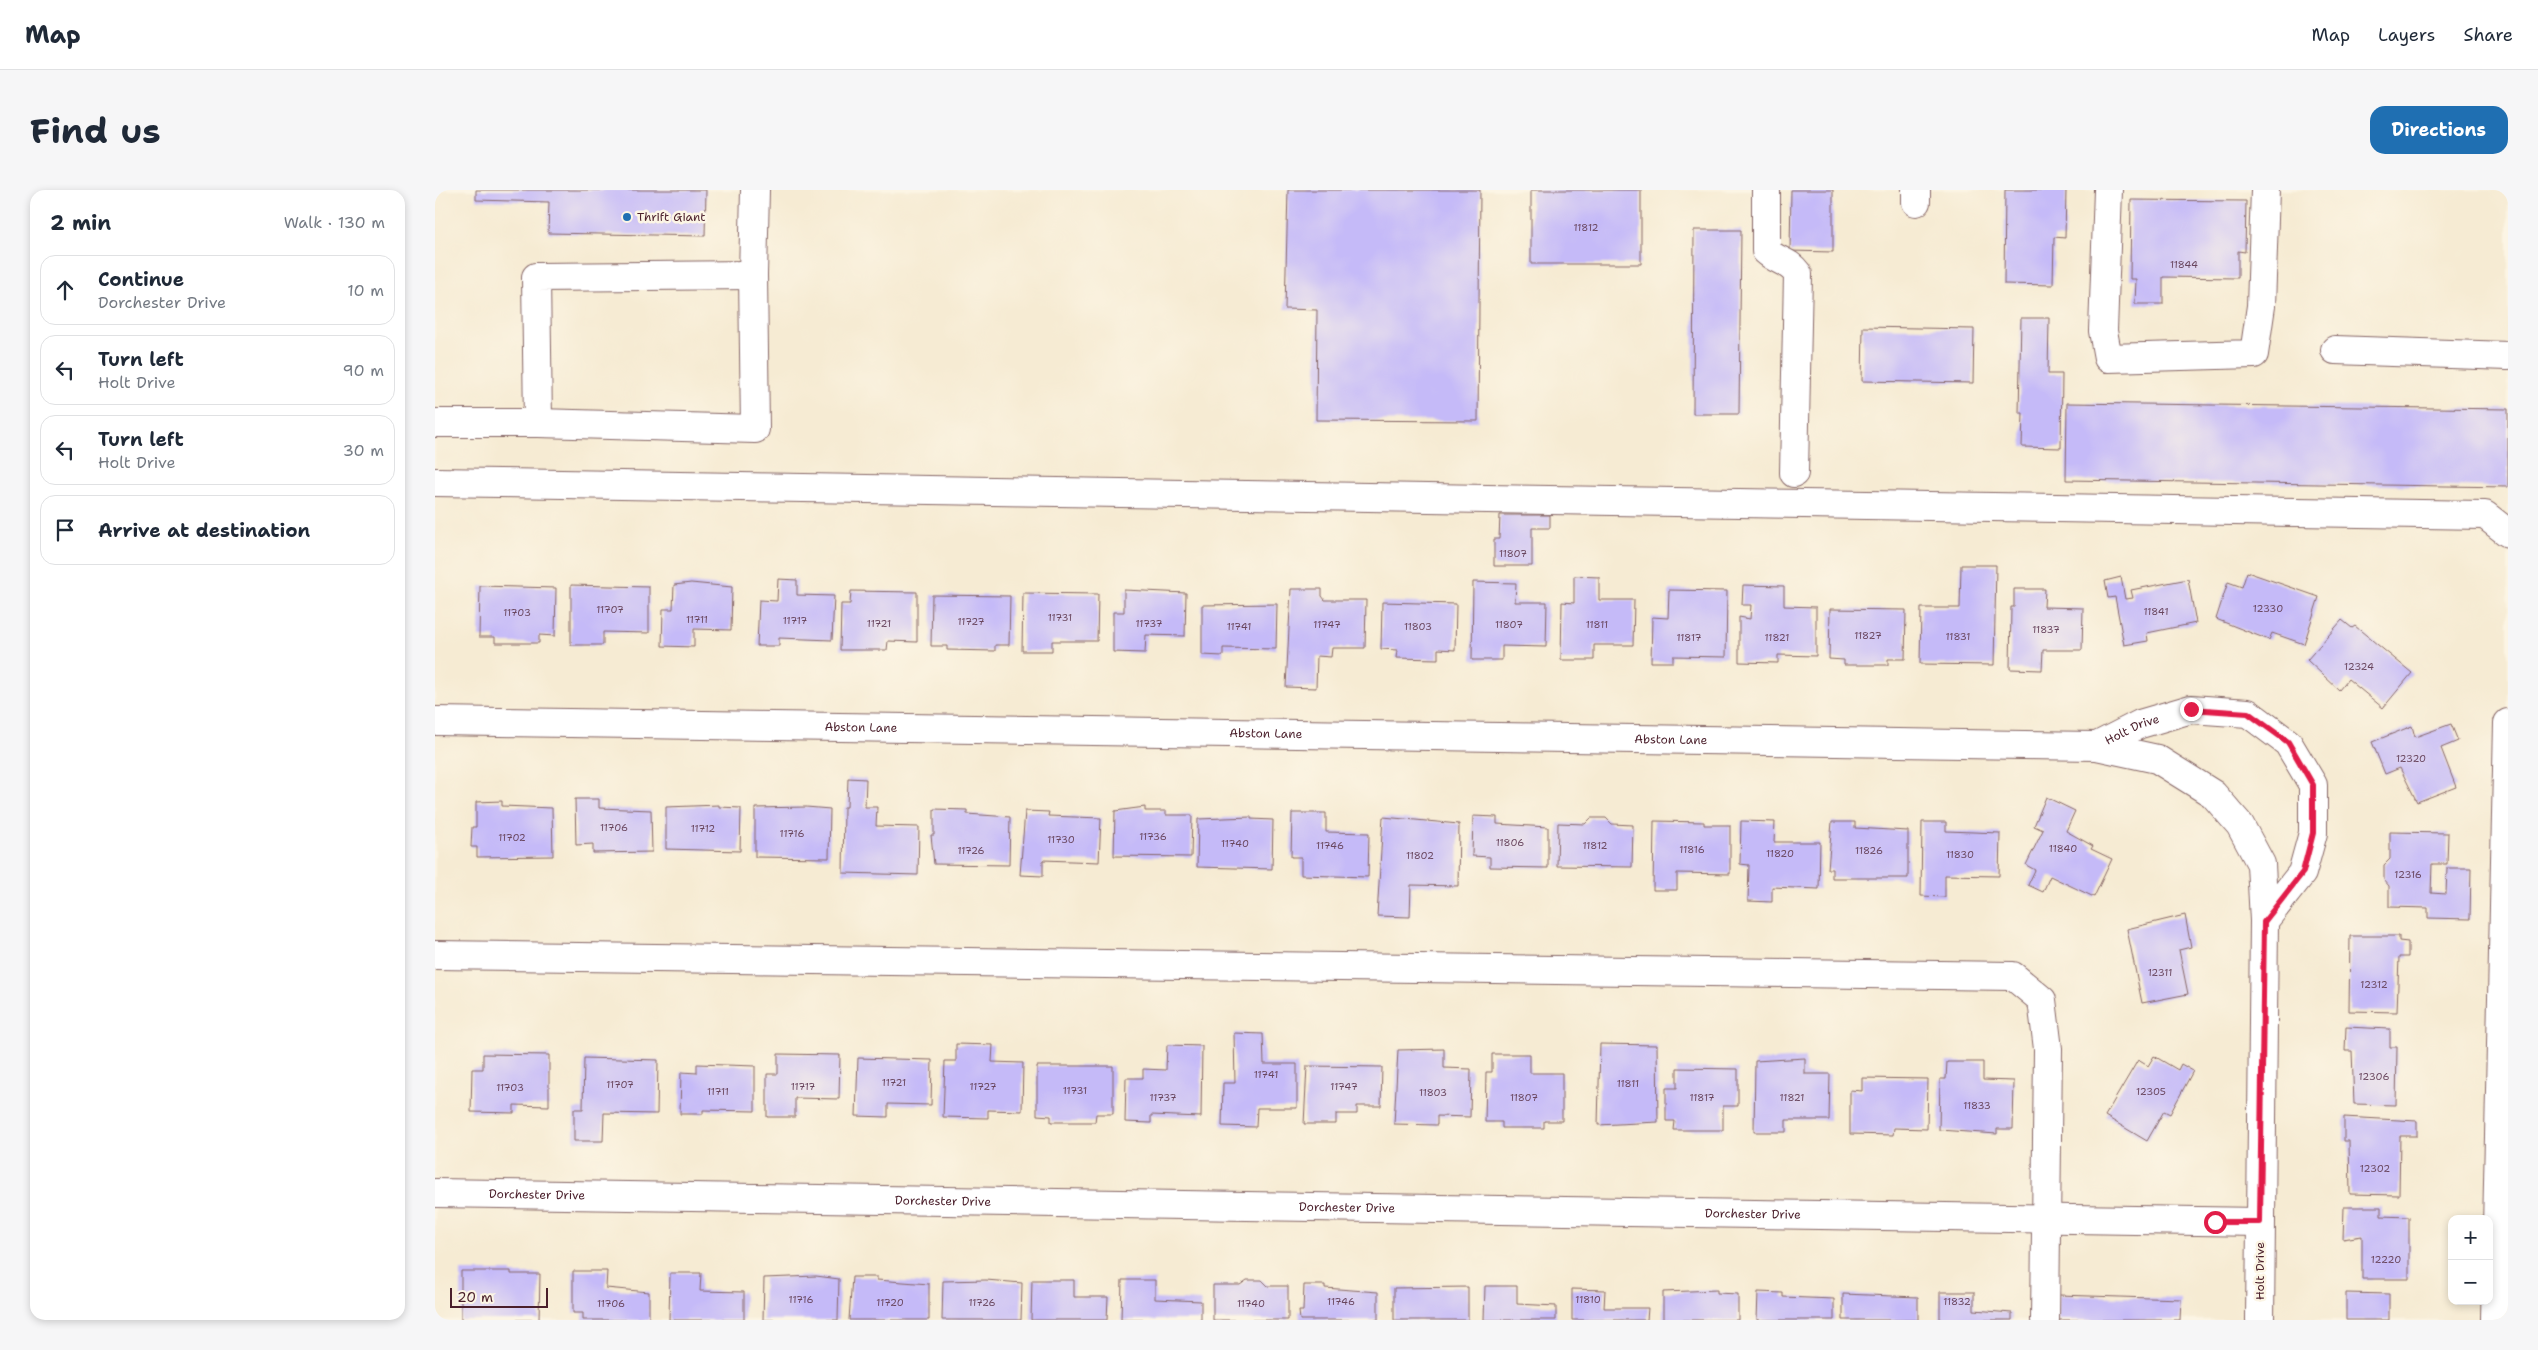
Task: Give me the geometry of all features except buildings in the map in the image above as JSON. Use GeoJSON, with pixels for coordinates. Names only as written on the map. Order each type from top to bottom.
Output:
{"type":"FeatureCollection","features":[{"type":"Feature","properties":{"kind":"street"},"geometry":{"type":"LineString","coordinates":[[435,423],[538,423],[755,429],[753,276],[755,190]]}},
{"type":"Feature","properties":{"kind":"street"},"geometry":{"type":"LineString","coordinates":[[1766,190],[1767,251],[1773,258],[1791,264],[1798,274],[1795,473]]}},
{"type":"Feature","properties":{"kind":"street"},"geometry":{"type":"LineString","coordinates":[[2108,190],[2103,331],[2108,358],[2254,354],[2261,306],[2265,190]]}},
{"type":"Feature","properties":{"kind":"street"},"geometry":{"type":"LineString","coordinates":[[538,423],[536,277],[753,276]]}},
{"type":"Feature","properties":{"kind":"street"},"geometry":{"type":"LineString","coordinates":[[2335,350],[2508,356]]}},
{"type":"Feature","properties":{"kind":"street"},"geometry":{"type":"LineString","coordinates":[[435,482],[2485,515],[2508,533]]}},
{"type":"Feature","properties":{"kind":"street","name":"Holt Drive"},"geometry":{"type":"LineString","coordinates":[[2097,746],[2140,724],[2191,709],[2248,713],[2288,742],[2313,785],[2313,833],[2303,872],[2264,922]]}},
{"type":"Feature","properties":{"kind":"street","name":"Abston Lane"},"geometry":{"type":"LineString","coordinates":[[435,721],[2097,746]]}},
{"type":"Feature","properties":{"kind":"street"},"geometry":{"type":"LineString","coordinates":[[2495,1320],[2508,723]]}},
{"type":"Feature","properties":{"kind":"street","name":"Holt Drive"},"geometry":{"type":"LineString","coordinates":[[2097,746],[2157,759],[2213,794],[2240,825],[2261,864],[2264,922],[2260,1320]]}},
{"type":"Feature","properties":{"kind":"street"},"geometry":{"type":"LineString","coordinates":[[435,955],[2013,976],[2042,1000],[2047,1039],[2045,1320]]}},
{"type":"Feature","properties":{"kind":"street","name":"Dorchester Drive"},"geometry":{"type":"LineString","coordinates":[[435,1193],[2260,1222]]}},
{"type":"Feature","properties":{"kind":"place","name":"Thrift Giant"},"geometry":{"type":"Point","coordinates":[627,217]}},
{"type":"Feature","properties":{"kind":"route"},"geometry":{"type":"LineString","coordinates":[[2191,709],[2248,713],[2288,742],[2313,785],[2313,833],[2303,872],[2264,922],[2260,1222],[2215,1222]]}}]}
